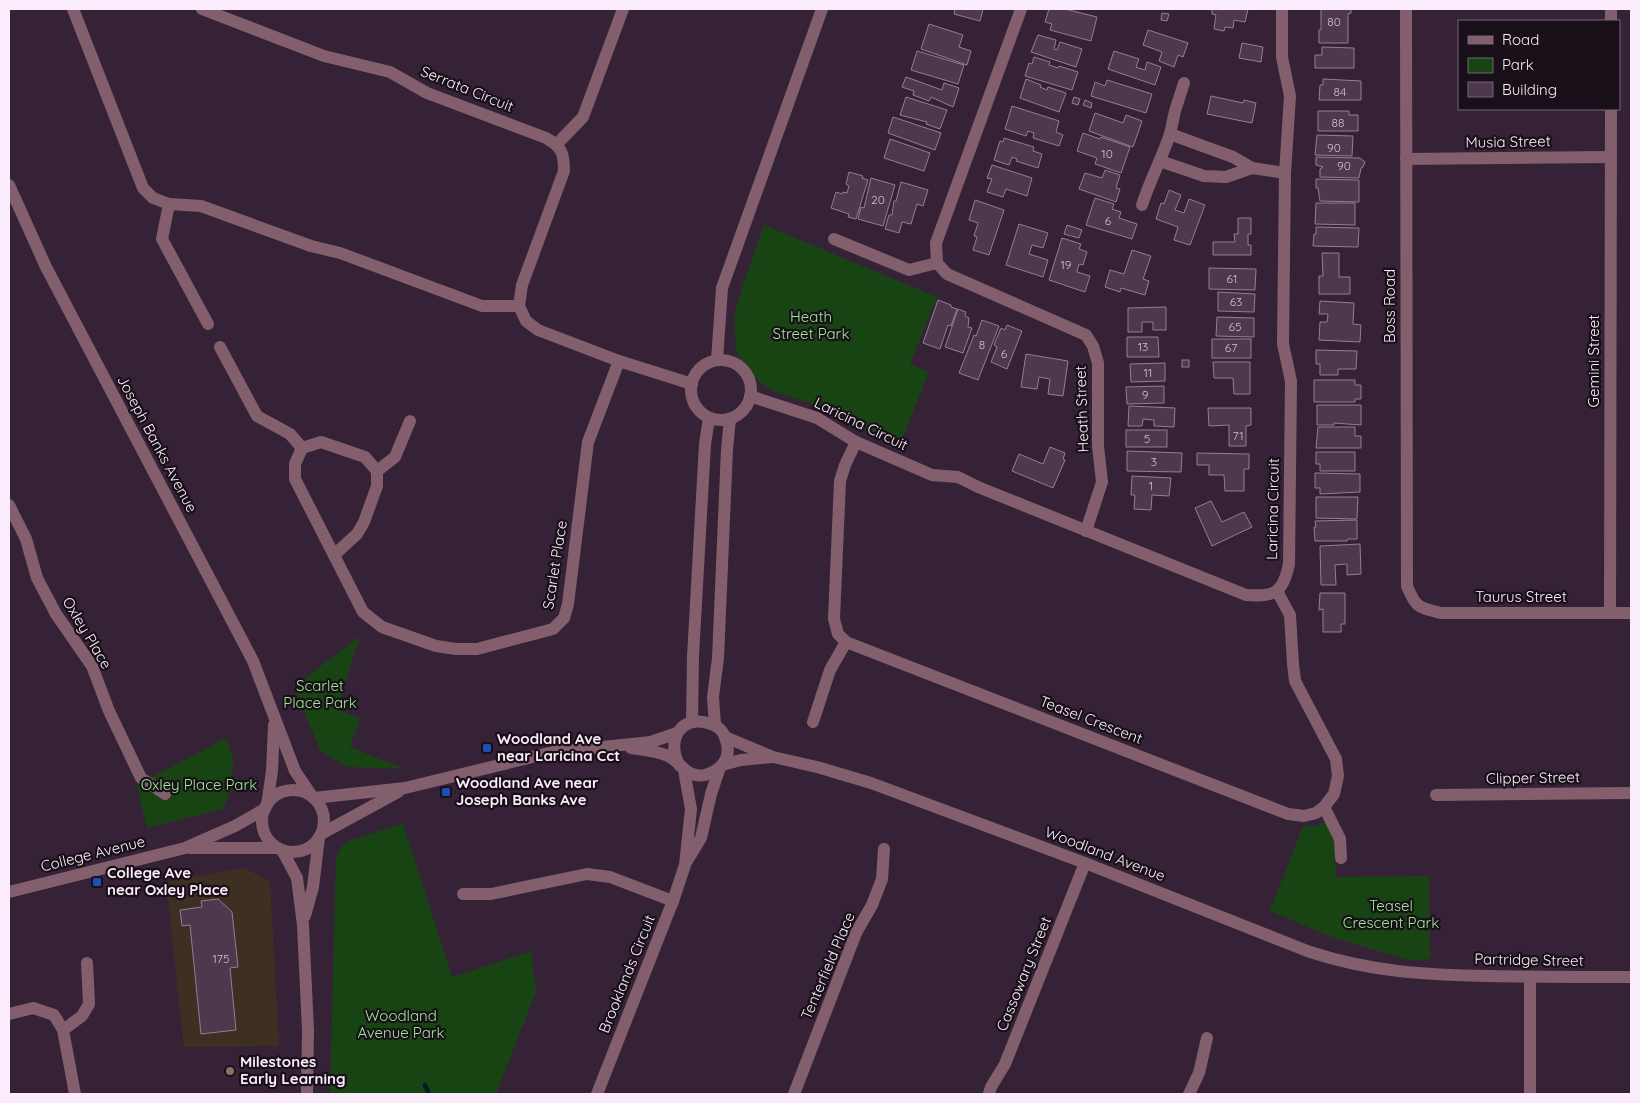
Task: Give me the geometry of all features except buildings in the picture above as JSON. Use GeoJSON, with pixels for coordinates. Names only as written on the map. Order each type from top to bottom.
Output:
{"type":"FeatureCollection","features":[{"type":"Feature","properties":{"kind":"street"},"geometry":{"type":"LineString","coordinates":[[72,9],[143,188],[153,198],[168,204],[201,206],[311,246],[340,253],[482,306],[519,306]]}},
{"type":"Feature","properties":{"kind":"street","name":"Serrata Circuit"},"geometry":{"type":"LineString","coordinates":[[202,9],[324,56],[390,72],[426,93],[546,138],[557,144]]}},
{"type":"Feature","properties":{"kind":"street"},"geometry":{"type":"LineString","coordinates":[[623,9],[583,117],[557,144],[564,155],[564,171],[522,285],[519,306],[526,321],[538,330],[619,361],[692,384]]}},
{"type":"Feature","properties":{"kind":"street"},"geometry":{"type":"LineString","coordinates":[[717,360],[722,288],[822,9]]}},
{"type":"Feature","properties":{"kind":"street"},"geometry":{"type":"LineString","coordinates":[[834,239],[909,270],[937,263],[936,243],[1021,9]]}},
{"type":"Feature","properties":{"kind":"street","name":"Laricina Circuit"},"geometry":{"type":"LineString","coordinates":[[750,396],[817,418],[856,442],[932,475],[958,477],[978,487],[1246,595],[1264,596],[1277,591],[1286,578],[1289,564],[1291,382],[1283,344],[1285,173],[1290,96],[1282,57],[1282,9]]}},
{"type":"Feature","properties":{"kind":"street","name":"Boss Road"},"geometry":{"type":"LineString","coordinates":[[1406,9],[1407,586],[1414,602]]}},
{"type":"Feature","properties":{"kind":"street"},"geometry":{"type":"LineString","coordinates":[[1142,204],[1170,134],[1184,83]]}},
{"type":"Feature","properties":{"kind":"street","name":"Gemini Street"},"geometry":{"type":"LineString","coordinates":[[1610,613],[1611,110]]}},
{"type":"Feature","properties":{"kind":"street"},"geometry":{"type":"LineString","coordinates":[[1170,134],[1233,157],[1252,168],[1285,173]]}},
{"type":"Feature","properties":{"kind":"street","name":"Musia Street"},"geometry":{"type":"LineString","coordinates":[[1406,159],[1611,157]]}},
{"type":"Feature","properties":{"kind":"street"},"geometry":{"type":"LineString","coordinates":[[1160,161],[1204,176],[1226,177],[1252,168]]}},
{"type":"Feature","properties":{"kind":"street","name":"Joseph Banks Avenue"},"geometry":{"type":"LineString","coordinates":[[9,185],[46,267],[253,661],[295,771],[313,797]]}},
{"type":"Feature","properties":{"kind":"street"},"geometry":{"type":"LineString","coordinates":[[168,204],[162,239],[208,324]]}},
{"type":"Feature","properties":{"kind":"street","name":"Heath Street"},"geometry":{"type":"LineString","coordinates":[[937,263],[947,274],[1086,335],[1093,346],[1098,364],[1098,446],[1102,482],[1086,530]]}},
{"type":"Feature","properties":{"kind":"street"},"geometry":{"type":"LineString","coordinates":[[220,348],[257,416],[290,434],[302,448],[321,442],[365,457],[377,471],[377,486],[358,534],[334,555]]}},
{"type":"Feature","properties":{"kind":"street"},"geometry":{"type":"LineString","coordinates":[[717,360],[734,363],[743,369],[750,384],[750,396],[743,411],[730,419],[708,418],[694,404],[691,394],[692,384],[696,374],[702,367],[717,360]]}},
{"type":"Feature","properties":{"kind":"street","name":"Scarlet Place"},"geometry":{"type":"LineString","coordinates":[[302,448],[295,464],[295,479],[363,612],[382,626],[436,646],[456,650],[477,650],[553,629],[564,618],[568,604],[588,442],[619,361]]}},
{"type":"Feature","properties":{"kind":"street"},"geometry":{"type":"LineString","coordinates":[[708,418],[693,656],[692,722],[703,721],[715,725],[713,697],[718,658],[730,419]]}},
{"type":"Feature","properties":{"kind":"street"},"geometry":{"type":"LineString","coordinates":[[377,471],[395,457],[410,421]]}},
{"type":"Feature","properties":{"kind":"street"},"geometry":{"type":"LineString","coordinates":[[813,722],[830,670],[846,642],[838,634],[834,620],[840,481],[856,442]]}},
{"type":"Feature","properties":{"kind":"street","name":"Oxley Place"},"geometry":{"type":"LineString","coordinates":[[9,505],[26,539],[37,578],[56,614],[92,666],[109,711],[141,778],[165,794]]}},
{"type":"Feature","properties":{"kind":"street"},"geometry":{"type":"LineString","coordinates":[[1277,591],[1290,615],[1296,681],[1336,759],[1338,776],[1334,794],[1324,807],[1340,839],[1341,858]]}},
{"type":"Feature","properties":{"kind":"street","name":"Taurus Street"},"geometry":{"type":"LineString","coordinates":[[1414,602],[1424,609],[1441,613],[1631,614]]}},
{"type":"Feature","properties":{"kind":"street","name":"Teasel Crescent"},"geometry":{"type":"LineString","coordinates":[[846,642],[1288,814],[1304,816],[1316,813],[1324,807]]}},
{"type":"Feature","properties":{"kind":"street","name":"Joseph Banks Avenue"},"geometry":{"type":"LineString","coordinates":[[266,807],[272,771],[274,720]]}},
{"type":"Feature","properties":{"kind":"street","name":"Woodland Avenue"},"geometry":{"type":"LineString","coordinates":[[313,797],[405,788],[553,752],[651,742],[677,733],[684,726],[692,722]]}},
{"type":"Feature","properties":{"kind":"street","name":"Woodland Avenue"},"geometry":{"type":"LineString","coordinates":[[715,725],[726,737],[773,757],[817,767],[871,783],[1085,863],[1320,955],[1370,968],[1426,975]]}},
{"type":"Feature","properties":{"kind":"street"},"geometry":{"type":"LineString","coordinates":[[677,733],[673,748],[675,758],[682,768]]}},
{"type":"Feature","properties":{"kind":"street"},"geometry":{"type":"LineString","coordinates":[[721,766],[728,752],[726,737]]}},
{"type":"Feature","properties":{"kind":"street","name":"Woodland Avenue"},"geometry":{"type":"LineString","coordinates":[[608,746],[646,750],[668,756],[682,768],[692,774],[701,776],[713,773],[721,766],[741,760],[773,757]]}},
{"type":"Feature","properties":{"kind":"street","name":"Brooklands Circuit"},"geometry":{"type":"LineString","coordinates":[[685,865],[701,838],[711,794],[721,766]]}},
{"type":"Feature","properties":{"kind":"street","name":"Brooklands Circuit"},"geometry":{"type":"LineString","coordinates":[[597,1094],[673,901],[685,865],[692,809],[682,768]]}},
{"type":"Feature","properties":{"kind":"street","name":"Woodland Avenue"},"geometry":{"type":"LineString","coordinates":[[320,836],[405,788]]}},
{"type":"Feature","properties":{"kind":"street"},"geometry":{"type":"LineString","coordinates":[[303,925],[312,886],[320,836],[324,825],[320,806],[313,797],[304,792],[290,790],[277,795],[266,807],[263,817],[264,830],[271,842],[280,849],[297,878],[303,925],[308,1031],[307,1094]]}},
{"type":"Feature","properties":{"kind":"street","name":"Clipper Street"},"geometry":{"type":"LineString","coordinates":[[1436,795],[1631,793]]}},
{"type":"Feature","properties":{"kind":"street","name":"College Avenue"},"geometry":{"type":"LineString","coordinates":[[9,892],[185,848],[235,826],[266,807]]}},
{"type":"Feature","properties":{"kind":"street"},"geometry":{"type":"LineString","coordinates":[[280,849],[292,852],[303,850],[312,845],[320,836]]}},
{"type":"Feature","properties":{"kind":"street","name":"College Avenue"},"geometry":{"type":"LineString","coordinates":[[185,848],[280,849]]}},
{"type":"Feature","properties":{"kind":"street","name":"Tenterfield Place"},"geometry":{"type":"LineString","coordinates":[[794,1094],[856,934],[872,905],[882,879],[884,849]]}},
{"type":"Feature","properties":{"kind":"street","name":"Cassowary Street"},"geometry":{"type":"LineString","coordinates":[[989,1094],[990,1086],[1005,1064],[1085,863]]}},
{"type":"Feature","properties":{"kind":"street"},"geometry":{"type":"LineString","coordinates":[[463,894],[491,894],[587,874],[610,877],[673,901]]}},
{"type":"Feature","properties":{"kind":"street"},"geometry":{"type":"LineString","coordinates":[[63,1030],[82,1016],[89,1004],[87,963]]}},
{"type":"Feature","properties":{"kind":"street","name":"Partridge Street"},"geometry":{"type":"LineString","coordinates":[[1426,975],[1631,977]]}},
{"type":"Feature","properties":{"kind":"street"},"geometry":{"type":"LineString","coordinates":[[1530,977],[1530,1094]]}},
{"type":"Feature","properties":{"kind":"street"},"geometry":{"type":"LineString","coordinates":[[9,1014],[33,1008],[54,1015],[63,1030],[75,1094]]}},
{"type":"Feature","properties":{"kind":"street"},"geometry":{"type":"LineString","coordinates":[[1189,1094],[1199,1073],[1206,1038]]}},
{"type":"Feature","properties":{"kind":"shaded area"},"geometry":{"type":"Polygon","coordinates":[[[245,868],[270,882],[279,1046],[184,1047],[166,882],[245,868]]]}},
{"type":"Feature","properties":{"kind":"green space","name":"Heath Street Park"},"geometry":{"type":"Polygon","coordinates":[[[764,225],[937,297],[910,364],[929,372],[900,444],[816,405],[775,392],[748,374],[736,350],[734,317],[764,225]]]}},
{"type":"Feature","properties":{"kind":"green space","name":"Scarlet Place Park"},"geometry":{"type":"Polygon","coordinates":[[[360,636],[337,709],[360,719],[350,747],[405,769],[347,767],[320,750],[294,687],[360,636]]]}},
{"type":"Feature","properties":{"kind":"green space","name":"Oxley Place Park"},"geometry":{"type":"Polygon","coordinates":[[[226,738],[233,757],[232,787],[223,809],[147,828],[137,785],[226,738]]]}},
{"type":"Feature","properties":{"kind":"green space","name":"Teasel Crescent Park"},"geometry":{"type":"Polygon","coordinates":[[[1329,821],[1335,840],[1336,877],[1429,876],[1430,959],[1408,960],[1329,936],[1270,911],[1303,826],[1315,826],[1329,821]]]}},
{"type":"Feature","properties":{"kind":"green space","name":"Woodland Avenue Park"},"geometry":{"type":"Polygon","coordinates":[[[403,823],[452,977],[531,951],[536,992],[496,1094],[330,1094],[336,857],[345,842],[403,823]]]}},
{"type":"Feature","properties":{"kind":"waterway"},"geometry":{"type":"LineString","coordinates":[[425,1085],[429,1094]]}},
{"type":"Feature","properties":{"kind":"place","name":"Woodland Ave near Laricina Cct"},"geometry":{"type":"Point","coordinates":[487,748]}},
{"type":"Feature","properties":{"kind":"place","name":"Woodland Ave near Joseph Banks Ave"},"geometry":{"type":"Point","coordinates":[446,792]}},
{"type":"Feature","properties":{"kind":"place","name":"College Ave near Oxley Place"},"geometry":{"type":"Point","coordinates":[97,882]}},
{"type":"Feature","properties":{"kind":"place","name":"Milestones Early Learning"},"geometry":{"type":"Point","coordinates":[230,1071]}}]}
